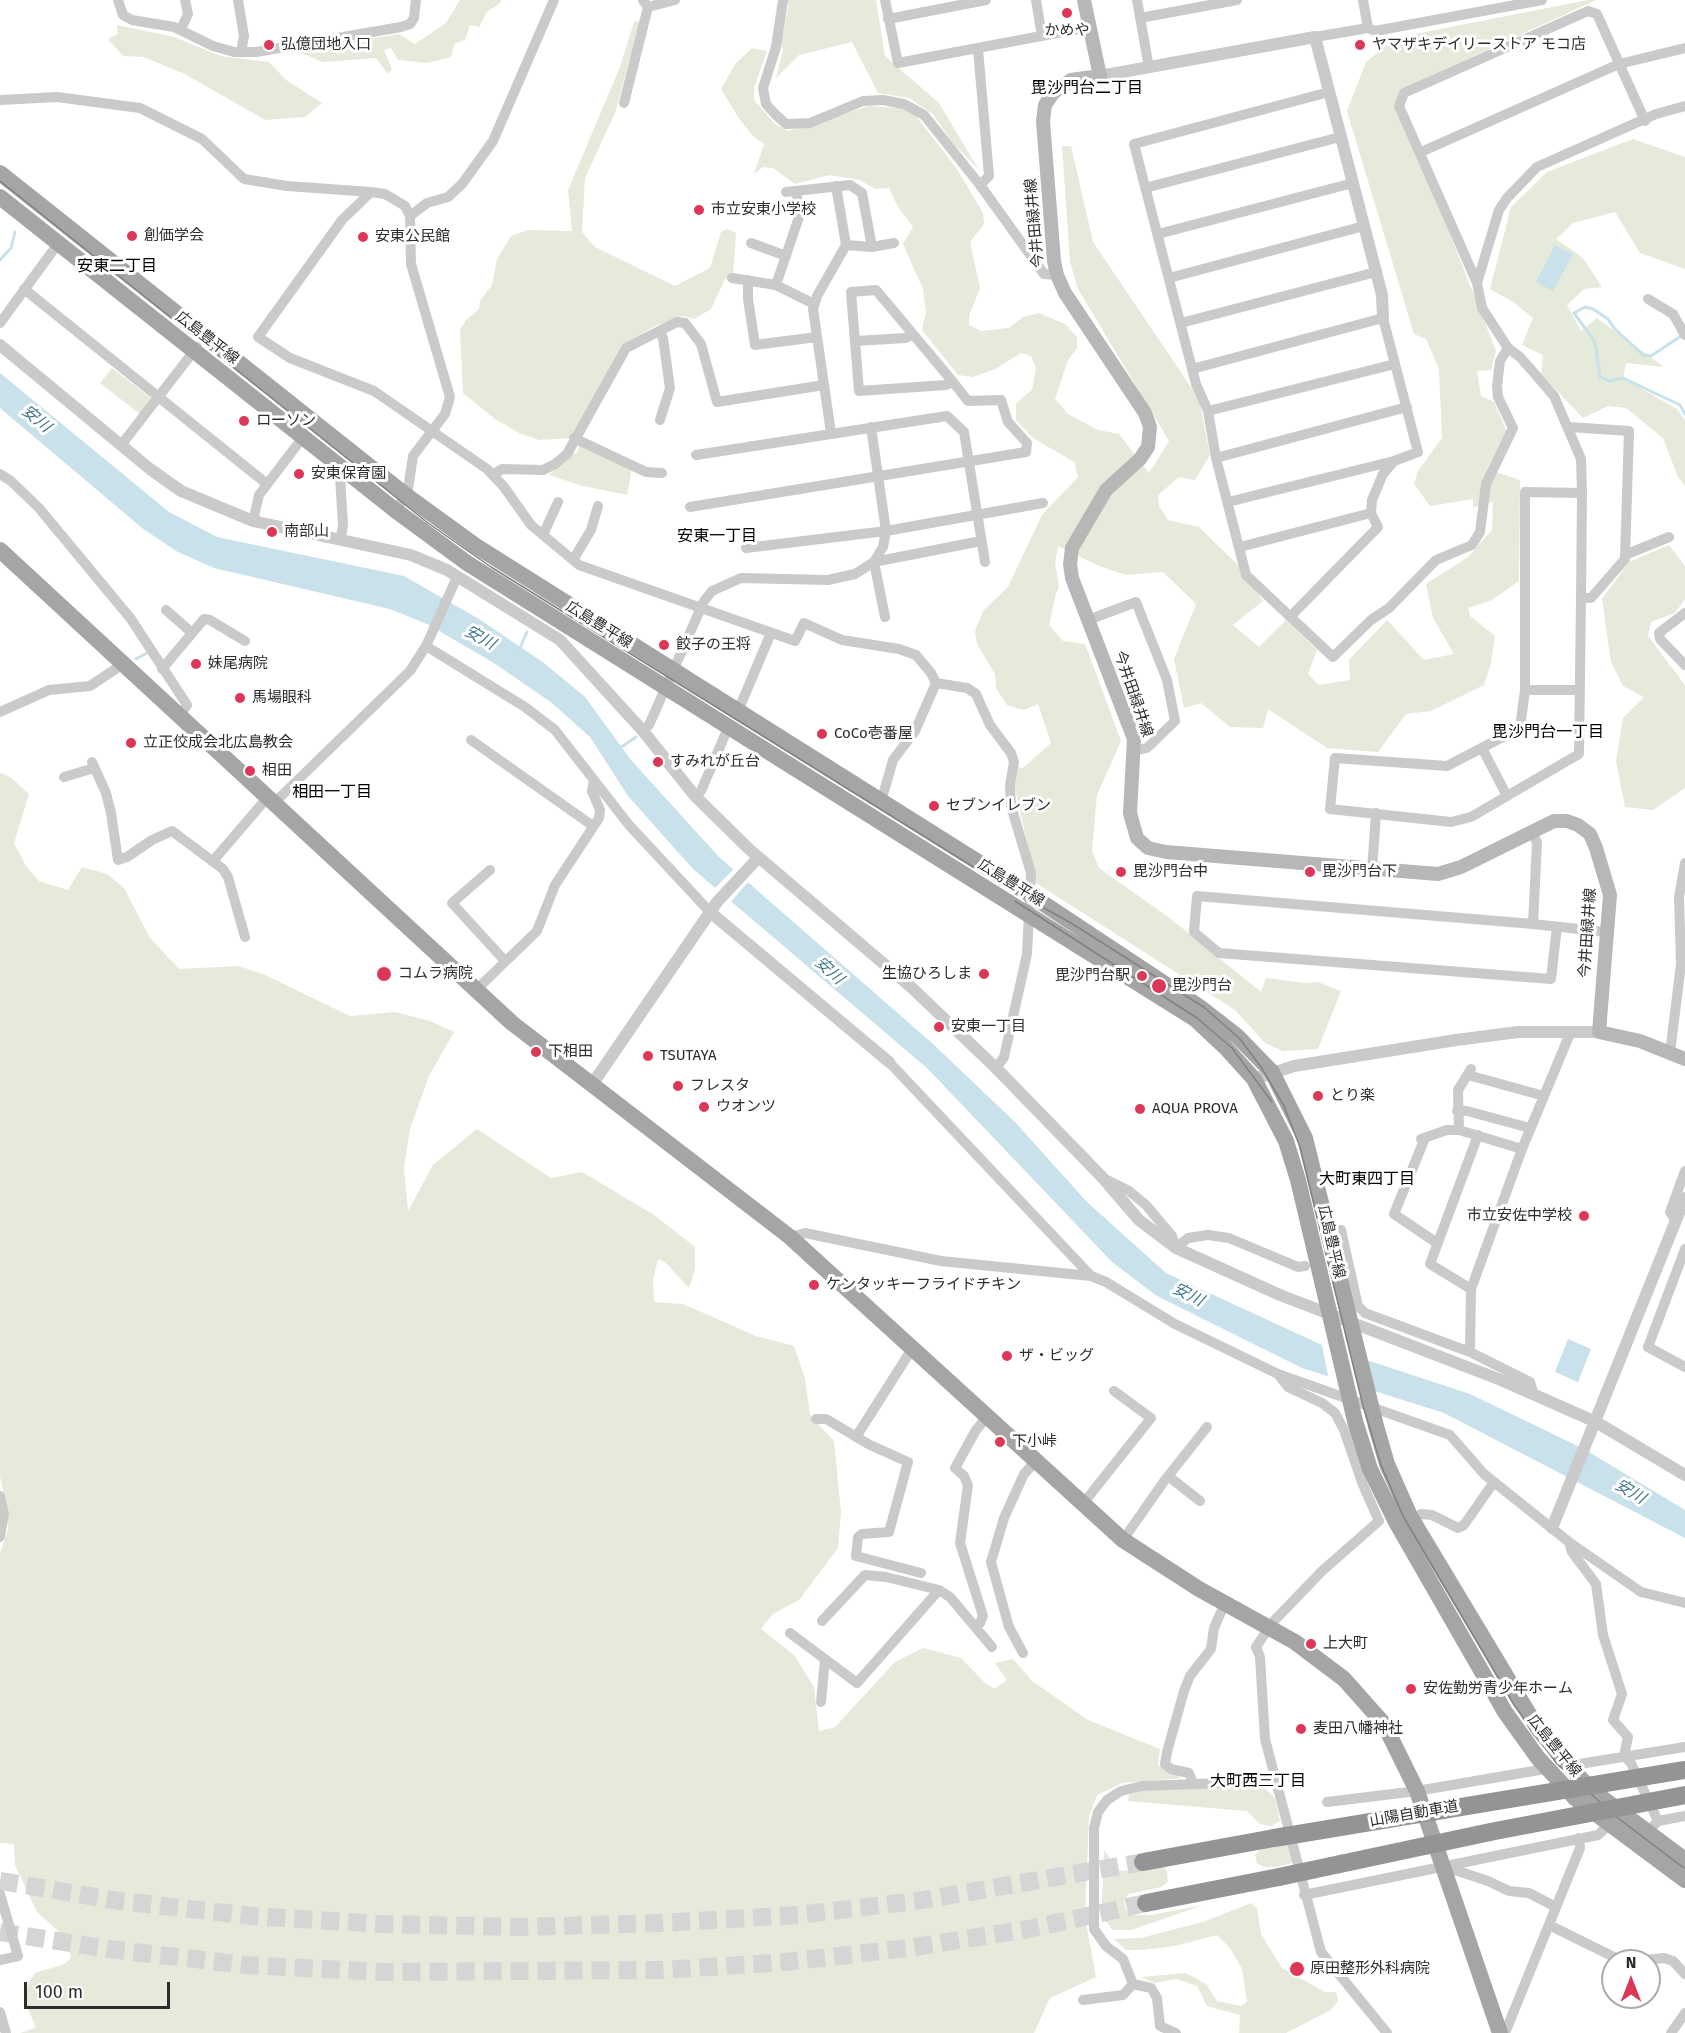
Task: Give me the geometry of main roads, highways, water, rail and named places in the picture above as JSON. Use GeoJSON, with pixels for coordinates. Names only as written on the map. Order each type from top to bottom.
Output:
{"type":"FeatureCollection","features":[{"type":"Feature","properties":{"kind":"highway","name":"山陽自動車道"},"geometry":{"type":"LineString","coordinates":[[1143,1862],[1685,1770]]}},
{"type":"Feature","properties":{"kind":"highway"},"geometry":{"type":"LineString","coordinates":[[1146,1903],[1495,1831],[1685,1795]]}},
{"type":"Feature","properties":{"kind":"main road","name":"今井田緑井線"},"geometry":{"type":"LineString","coordinates":[[1084,0],[1100,76],[1071,80],[1053,93],[1045,105],[1044,132],[1057,275],[1065,293],[1145,413],[1150,427],[1148,447],[1140,459],[1106,490],[1072,548],[1070,564],[1072,578],[1134,740],[1131,823],[1137,838],[1148,848],[1166,852],[1438,874],[1461,867],[1554,821],[1567,821],[1590,834],[1610,895],[1599,1032],[1640,1041],[1685,1059]]}},
{"type":"Feature","properties":{"kind":"main road","name":"広島豊平線"},"geometry":{"type":"LineString","coordinates":[[0,173],[407,496],[525,579],[1029,894],[1201,1008],[1237,1036],[1272,1071],[1308,1148],[1387,1464],[1410,1516],[1521,1703],[1567,1765],[1590,1789],[1653,1826],[1685,1860]]}},
{"type":"Feature","properties":{"kind":"main road","name":"広島豊平線"},"geometry":{"type":"LineString","coordinates":[[0,196],[395,510],[517,595],[1195,1019],[1254,1079],[1286,1141],[1298,1180],[1348,1394],[1370,1469],[1396,1522],[1505,1712],[1547,1769],[1575,1798],[1685,1880]]}},
{"type":"Feature","properties":{"kind":"main road"},"geometry":{"type":"LineString","coordinates":[[0,550],[512,1023],[790,1237],[1123,1540],[1157,1564],[1269,1627],[1322,1660],[1365,1700],[1384,1724],[1417,1791],[1500,2033]]}},
{"type":"Feature","properties":{"kind":"water"},"geometry":{"type":"Polygon","coordinates":[[[1555,245],[1573,254],[1553,291],[1536,282],[1555,245]]]}},
{"type":"Feature","properties":{"kind":"water","name":"安川"},"geometry":{"type":"Polygon","coordinates":[[[0,373],[169,512],[217,537],[404,576],[479,619],[544,663],[585,697],[631,760],[719,857],[932,1043],[1015,1122],[1087,1202],[1166,1273],[1324,1346],[1470,1394],[1584,1449],[1685,1510],[1685,1538],[1444,1413],[1302,1368],[1157,1296],[1112,1262],[927,1068],[693,869],[628,796],[590,737],[552,703],[494,663],[427,624],[390,609],[214,568],[176,551],[142,528],[0,408],[0,373]]]}},
{"type":"Feature","properties":{"kind":"water"},"geometry":{"type":"Polygon","coordinates":[[[1568,1339],[1591,1349],[1578,1382],[1555,1372],[1568,1339]]]}},
{"type":"Feature","properties":{"kind":"waterway"},"geometry":{"type":"LineString","coordinates":[[0,260],[11,248],[15,232]]}},
{"type":"Feature","properties":{"kind":"waterway"},"geometry":{"type":"LineString","coordinates":[[1681,336],[1651,356],[1643,355],[1614,328],[1608,319],[1593,309],[1585,307],[1574,313],[1595,342],[1600,377],[1609,381],[1623,378],[1680,405],[1685,414]]}},
{"type":"Feature","properties":{"kind":"waterway"},"geometry":{"type":"LineString","coordinates":[[519,650],[527,632]]}},
{"type":"Feature","properties":{"kind":"waterway"},"geometry":{"type":"LineString","coordinates":[[136,659],[147,653]]}},
{"type":"Feature","properties":{"kind":"waterway"},"geometry":{"type":"LineString","coordinates":[[620,748],[636,737]]}},
{"type":"Feature","properties":{"kind":"tunnel"},"geometry":{"type":"LineString","coordinates":[[0,1881],[120,1901],[252,1916],[381,1924],[521,1927],[659,1923],[799,1915],[923,1900],[1143,1862]]}},
{"type":"Feature","properties":{"kind":"tunnel"},"geometry":{"type":"LineString","coordinates":[[0,1932],[108,1949],[246,1965],[381,1972],[663,1970],[786,1962],[908,1948],[1029,1929],[1146,1903]]}},
{"type":"Feature","properties":{"kind":"tram line"},"geometry":{"type":"LineString","coordinates":[[0,181],[428,523],[491,567],[999,883],[1071,923],[1205,1008],[1240,1039],[1261,1067],[1284,1106],[1300,1147],[1363,1406],[1381,1465],[1403,1516],[1514,1705],[1557,1764],[1618,1818],[1685,1869]]}},
{"type":"Feature","properties":{"kind":"tram line"},"geometry":{"type":"LineString","coordinates":[[1015,901],[1197,1018],[1232,1048],[1272,1102]]}},
{"type":"Feature","properties":{"kind":"place","name":"かめや"},"geometry":{"type":"Point","coordinates":[1067,13]}},
{"type":"Feature","properties":{"kind":"place","name":"弘億団地入口"},"geometry":{"type":"Point","coordinates":[269,45]}},
{"type":"Feature","properties":{"kind":"place","name":"ヤマザキデイリーストア モコ店"},"geometry":{"type":"Point","coordinates":[1360,45]}},
{"type":"Feature","properties":{"kind":"place","name":"市立安東小学校"},"geometry":{"type":"Point","coordinates":[699,210]}},
{"type":"Feature","properties":{"kind":"place","name":"創価学会"},"geometry":{"type":"Point","coordinates":[132,236]}},
{"type":"Feature","properties":{"kind":"place","name":"安東公民館"},"geometry":{"type":"Point","coordinates":[363,237]}},
{"type":"Feature","properties":{"kind":"place","name":"ローソン"},"geometry":{"type":"Point","coordinates":[244,421]}},
{"type":"Feature","properties":{"kind":"place","name":"安東保育園"},"geometry":{"type":"Point","coordinates":[299,474]}},
{"type":"Feature","properties":{"kind":"place","name":"南部山"},"geometry":{"type":"Point","coordinates":[272,532]}},
{"type":"Feature","properties":{"kind":"place","name":"餃子の王将"},"geometry":{"type":"Point","coordinates":[664,645]}},
{"type":"Feature","properties":{"kind":"place","name":"妹尾病院"},"geometry":{"type":"Point","coordinates":[196,664]}},
{"type":"Feature","properties":{"kind":"place","name":"馬場眼科"},"geometry":{"type":"Point","coordinates":[240,698]}},
{"type":"Feature","properties":{"kind":"place","name":"CoCo壱番屋"},"geometry":{"type":"Point","coordinates":[822,734]}},
{"type":"Feature","properties":{"kind":"place","name":"立正佼成会北広島教会"},"geometry":{"type":"Point","coordinates":[131,743]}},
{"type":"Feature","properties":{"kind":"place","name":"すみれが丘台"},"geometry":{"type":"Point","coordinates":[658,762]}},
{"type":"Feature","properties":{"kind":"place","name":"相田"},"geometry":{"type":"Point","coordinates":[250,771]}},
{"type":"Feature","properties":{"kind":"place","name":"セブンイレブン"},"geometry":{"type":"Point","coordinates":[934,806]}},
{"type":"Feature","properties":{"kind":"place","name":"毘沙門台中"},"geometry":{"type":"Point","coordinates":[1121,872]}},
{"type":"Feature","properties":{"kind":"place","name":"毘沙門台下"},"geometry":{"type":"Point","coordinates":[1310,872]}},
{"type":"Feature","properties":{"kind":"place","name":"コムラ病院"},"geometry":{"type":"Point","coordinates":[384,974]}},
{"type":"Feature","properties":{"kind":"place","name":"生協ひろしま"},"geometry":{"type":"Point","coordinates":[984,974]}},
{"type":"Feature","properties":{"kind":"place","name":"毘沙門台駅"},"geometry":{"type":"Point","coordinates":[1142,976]}},
{"type":"Feature","properties":{"kind":"place","name":"毘沙門台"},"geometry":{"type":"Point","coordinates":[1159,986]}},
{"type":"Feature","properties":{"kind":"place","name":"安東一丁目"},"geometry":{"type":"Point","coordinates":[939,1027]}},
{"type":"Feature","properties":{"kind":"place","name":"下相田"},"geometry":{"type":"Point","coordinates":[536,1052]}},
{"type":"Feature","properties":{"kind":"place","name":"TSUTAYA"},"geometry":{"type":"Point","coordinates":[648,1056]}},
{"type":"Feature","properties":{"kind":"place","name":"フレスタ"},"geometry":{"type":"Point","coordinates":[678,1086]}},
{"type":"Feature","properties":{"kind":"place","name":"とり楽"},"geometry":{"type":"Point","coordinates":[1318,1096]}},
{"type":"Feature","properties":{"kind":"place","name":"ウオンツ"},"geometry":{"type":"Point","coordinates":[704,1107]}},
{"type":"Feature","properties":{"kind":"place","name":"AQUA PROVA"},"geometry":{"type":"Point","coordinates":[1140,1109]}},
{"type":"Feature","properties":{"kind":"place","name":"市立安佐中学校"},"geometry":{"type":"Point","coordinates":[1584,1216]}},
{"type":"Feature","properties":{"kind":"place","name":"ケンタッキーフライドチキン"},"geometry":{"type":"Point","coordinates":[814,1285]}},
{"type":"Feature","properties":{"kind":"place","name":"ザ・ビッグ"},"geometry":{"type":"Point","coordinates":[1007,1356]}},
{"type":"Feature","properties":{"kind":"place","name":"下小峠"},"geometry":{"type":"Point","coordinates":[1000,1442]}},
{"type":"Feature","properties":{"kind":"place","name":"上大町"},"geometry":{"type":"Point","coordinates":[1311,1644]}},
{"type":"Feature","properties":{"kind":"place","name":"安佐勤労青少年ホーム"},"geometry":{"type":"Point","coordinates":[1411,1689]}},
{"type":"Feature","properties":{"kind":"place","name":"麦田八幡神社"},"geometry":{"type":"Point","coordinates":[1301,1729]}},
{"type":"Feature","properties":{"kind":"place","name":"原田整形外科病院"},"geometry":{"type":"Point","coordinates":[1297,1969]}},
{"type":"Feature","properties":{"kind":"district","name":"毘沙門台二丁目"},"geometry":{"type":"Point","coordinates":[1087,89]}},
{"type":"Feature","properties":{"kind":"district","name":"安東二丁目"},"geometry":{"type":"Point","coordinates":[117,267]}},
{"type":"Feature","properties":{"kind":"district","name":"安東一丁目"},"geometry":{"type":"Point","coordinates":[717,537]}},
{"type":"Feature","properties":{"kind":"district","name":"毘沙門台一丁目"},"geometry":{"type":"Point","coordinates":[1548,733]}},
{"type":"Feature","properties":{"kind":"district","name":"相田一丁目"},"geometry":{"type":"Point","coordinates":[332,793]}},
{"type":"Feature","properties":{"kind":"district","name":"大町東四丁目"},"geometry":{"type":"Point","coordinates":[1367,1180]}},
{"type":"Feature","properties":{"kind":"district","name":"大町西三丁目"},"geometry":{"type":"Point","coordinates":[1258,1782]}}]}
